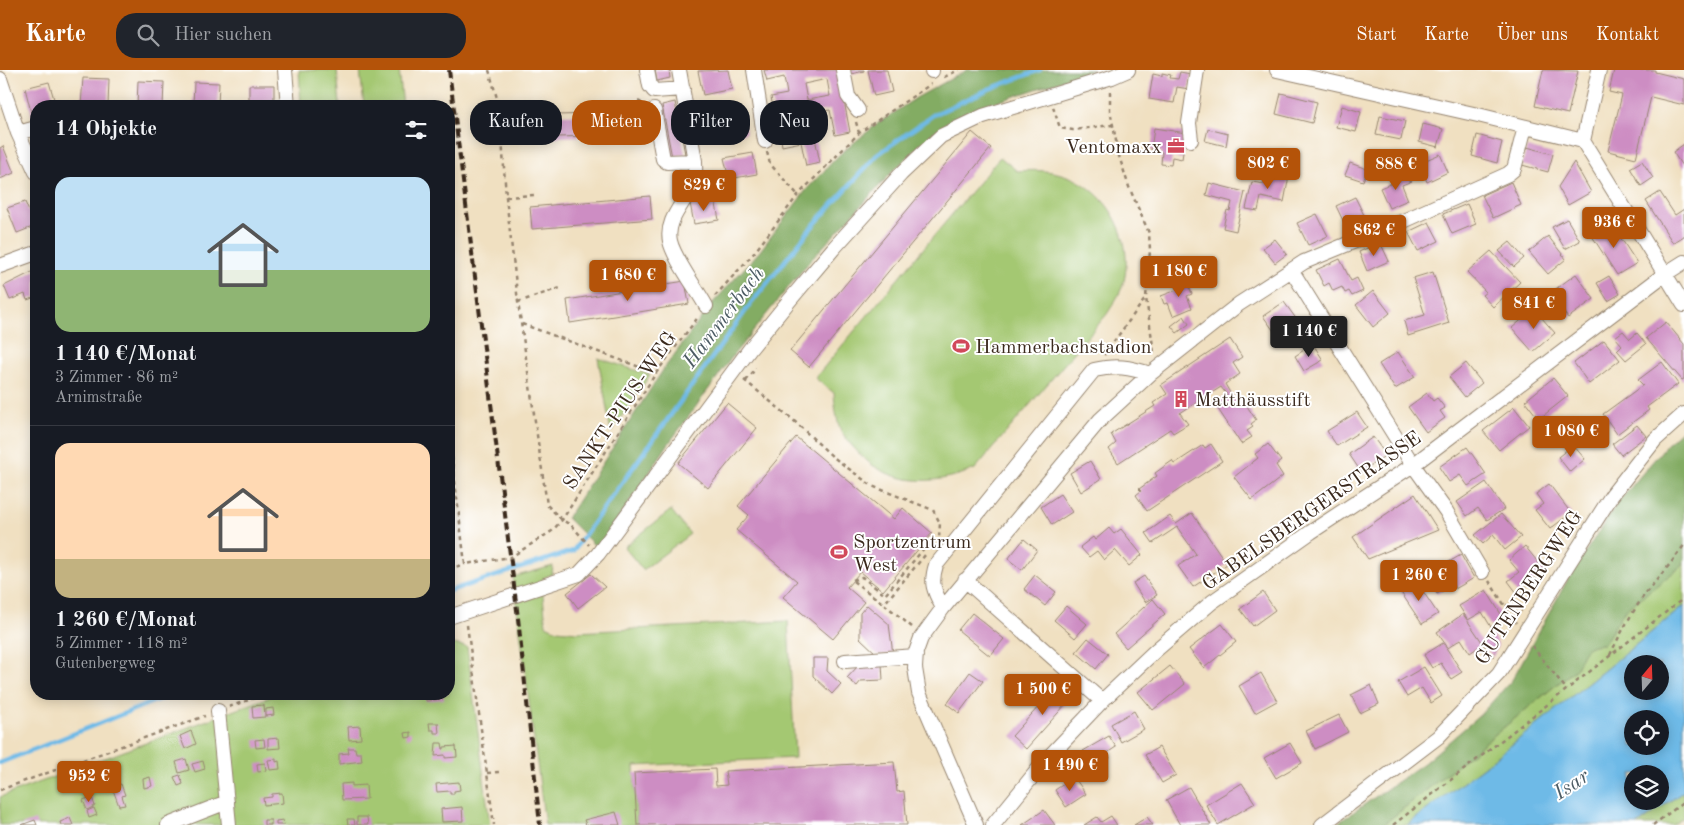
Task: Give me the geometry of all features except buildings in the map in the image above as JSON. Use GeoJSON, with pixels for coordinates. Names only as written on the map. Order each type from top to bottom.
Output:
{"type":"FeatureCollection","features":[{"type":"Feature","properties":{"kind":"street"},"geometry":{"type":"LineString","coordinates":[[285,70],[288,100]]}},
{"type":"Feature","properties":{"kind":"street"},"geometry":{"type":"LineString","coordinates":[[647,70],[650,86],[654,91],[683,89]]}},
{"type":"Feature","properties":{"kind":"street"},"geometry":{"type":"LineString","coordinates":[[679,70],[695,161],[694,182],[675,214],[670,229],[670,241],[679,262],[706,306]]}},
{"type":"Feature","properties":{"kind":"street"},"geometry":{"type":"LineString","coordinates":[[754,70],[760,109]]}},
{"type":"Feature","properties":{"kind":"street"},"geometry":{"type":"LineString","coordinates":[[843,70],[848,96],[858,110]]}},
{"type":"Feature","properties":{"kind":"street"},"geometry":{"type":"LineString","coordinates":[[455,615],[579,574],[598,554],[750,349],[833,248],[901,174],[941,136],[983,116],[1112,77],[1128,70]]}},
{"type":"Feature","properties":{"kind":"street"},"geometry":{"type":"LineString","coordinates":[[1191,140],[1189,123],[1197,70]]}},
{"type":"Feature","properties":{"kind":"street"},"geometry":{"type":"LineString","coordinates":[[1277,70],[1583,141]]}},
{"type":"Feature","properties":{"kind":"street"},"geometry":{"type":"LineString","coordinates":[[1599,70],[1583,141],[1684,304]]}},
{"type":"Feature","properties":{"kind":"street"},"geometry":{"type":"LineString","coordinates":[[0,79],[18,133],[30,159]]}},
{"type":"Feature","properties":{"kind":"street"},"geometry":{"type":"LineString","coordinates":[[976,825],[919,693],[915,668],[921,638],[965,580],[1100,420],[1150,374],[1239,304],[1304,262],[1399,223],[1508,174],[1514,169],[1525,127]]}},
{"type":"Feature","properties":{"kind":"street"},"geometry":{"type":"LineString","coordinates":[[18,133],[30,130]]}},
{"type":"Feature","properties":{"kind":"street"},"geometry":{"type":"LineString","coordinates":[[660,145],[663,159],[667,162],[695,161]]}},
{"type":"Feature","properties":{"kind":"street"},"geometry":{"type":"LineString","coordinates":[[0,266],[30,255]]}},
{"type":"Feature","properties":{"kind":"street","name":"GABELSBERGERSTRASSE"},"geometry":{"type":"LineString","coordinates":[[993,825],[1045,761],[1102,701],[1155,651],[1212,602],[1311,532],[1414,465],[1665,274],[1684,262]]}},
{"type":"Feature","properties":{"kind":"street"},"geometry":{"type":"LineString","coordinates":[[1292,271],[1414,465],[1446,511],[1482,572]]}},
{"type":"Feature","properties":{"kind":"street"},"geometry":{"type":"LineString","coordinates":[[943,608],[935,594],[932,577],[936,565],[1094,370],[1110,366],[1130,367],[1150,374]]}},
{"type":"Feature","properties":{"kind":"street","name":"GUTENBERGWEG"},"geometry":{"type":"LineString","coordinates":[[1322,825],[1438,737],[1499,673],[1612,495],[1655,440],[1684,414]]}},
{"type":"Feature","properties":{"kind":"street"},"geometry":{"type":"LineString","coordinates":[[965,580],[1102,701]]}},
{"type":"Feature","properties":{"kind":"street"},"geometry":{"type":"LineString","coordinates":[[845,660],[916,656]]}},
{"type":"Feature","properties":{"kind":"street"},"geometry":{"type":"LineString","coordinates":[[218,711],[229,825]]}},
{"type":"Feature","properties":{"kind":"street"},"geometry":{"type":"LineString","coordinates":[[168,825],[227,802]]}},
{"type":"Feature","properties":{"kind":"path"},"geometry":{"type":"LineString","coordinates":[[489,70],[497,100]]}},
{"type":"Feature","properties":{"kind":"path","name":"SANKT-PIUS-WEG"},"geometry":{"type":"LineString","coordinates":[[455,567],[511,557],[552,531],[562,520],[656,373],[706,306],[754,253],[798,195],[859,133],[935,76],[959,70]]}},
{"type":"Feature","properties":{"kind":"path"},"geometry":{"type":"LineString","coordinates":[[1112,77],[1110,110],[1112,125],[1129,187],[1149,233],[1150,250],[1146,298],[1154,353],[1150,374]]}},
{"type":"Feature","properties":{"kind":"path"},"geometry":{"type":"LineString","coordinates":[[1054,110],[1060,128],[1080,130],[1112,125]]}},
{"type":"Feature","properties":{"kind":"path"},"geometry":{"type":"LineString","coordinates":[[502,145],[506,197],[518,302],[547,504],[562,520],[571,525],[593,550]]}},
{"type":"Feature","properties":{"kind":"path"},"geometry":{"type":"LineString","coordinates":[[766,145],[770,164],[798,195]]}},
{"type":"Feature","properties":{"kind":"path"},"geometry":{"type":"LineString","coordinates":[[506,197],[534,195]]}},
{"type":"Feature","properties":{"kind":"path"},"geometry":{"type":"LineString","coordinates":[[518,302],[563,287]]}},
{"type":"Feature","properties":{"kind":"path"},"geometry":{"type":"LineString","coordinates":[[1094,370],[1146,298]]}},
{"type":"Feature","properties":{"kind":"path"},"geometry":{"type":"LineString","coordinates":[[522,324],[656,373]]}},
{"type":"Feature","properties":{"kind":"path"},"geometry":{"type":"LineString","coordinates":[[746,381],[756,368]]}},
{"type":"Feature","properties":{"kind":"path"},"geometry":{"type":"LineString","coordinates":[[734,370],[833,457],[872,486],[933,510],[940,523],[940,536],[884,604]]}},
{"type":"Feature","properties":{"kind":"path"},"geometry":{"type":"LineString","coordinates":[[455,482],[465,564]]}},
{"type":"Feature","properties":{"kind":"path"},"geometry":{"type":"LineString","coordinates":[[1609,656],[1623,626],[1684,545]]}},
{"type":"Feature","properties":{"kind":"path"},"geometry":{"type":"LineString","coordinates":[[921,638],[910,626],[853,580],[862,577],[885,596],[926,546],[932,546]]}},
{"type":"Feature","properties":{"kind":"path"},"geometry":{"type":"LineString","coordinates":[[1482,572],[1523,634],[1567,690]]}},
{"type":"Feature","properties":{"kind":"path"},"geometry":{"type":"LineString","coordinates":[[1393,825],[1684,598]]}},
{"type":"Feature","properties":{"kind":"path"},"geometry":{"type":"LineString","coordinates":[[1504,605],[1536,614]]}},
{"type":"Feature","properties":{"kind":"path"},"geometry":{"type":"LineString","coordinates":[[465,611],[494,825]]}},
{"type":"Feature","properties":{"kind":"path"},"geometry":{"type":"LineString","coordinates":[[0,790],[248,700]]}},
{"type":"Feature","properties":{"kind":"path"},"geometry":{"type":"LineString","coordinates":[[487,773],[499,772]]}},
{"type":"Feature","properties":{"kind":"path"},"geometry":{"type":"LineString","coordinates":[[1653,825],[1684,802]]}},
{"type":"Feature","properties":{"kind":"green space"},"geometry":{"type":"Polygon","coordinates":[[[299,70],[337,70],[340,100],[301,100],[299,70]]]}},
{"type":"Feature","properties":{"kind":"green space"},"geometry":{"type":"Polygon","coordinates":[[[360,70],[399,70],[402,100],[363,100],[360,70]]]}},
{"type":"Feature","properties":{"kind":"green space"},"geometry":{"type":"Polygon","coordinates":[[[967,70],[1093,70],[988,105],[936,131],[894,170],[809,262],[735,353],[667,446],[598,549],[567,518],[663,370],[711,305],[760,251],[807,189],[840,154],[877,124],[916,98],[967,70]]]}},
{"type":"Feature","properties":{"kind":"green space","name":"Hammerbachstadion"},"geometry":{"type":"Polygon","coordinates":[[[1000,157],[1017,171],[1048,171],[1069,177],[1085,185],[1098,196],[1110,209],[1124,241],[1126,258],[1125,276],[1122,286],[1107,314],[975,469],[943,479],[911,480],[896,476],[881,470],[867,461],[849,443],[839,426],[834,393],[815,378],[1000,157]]]}},
{"type":"Feature","properties":{"kind":"green space"},"geometry":{"type":"Polygon","coordinates":[[[598,358],[650,375],[611,432],[598,358]]]}},
{"type":"Feature","properties":{"kind":"green space"},"geometry":{"type":"Polygon","coordinates":[[[1684,428],[1684,564],[1624,611],[1604,644],[1597,644],[1585,650],[1576,669],[1383,825],[1335,825],[1424,763],[1480,715],[1512,680],[1568,579],[1616,505],[1669,442],[1684,428]]]}},
{"type":"Feature","properties":{"kind":"green space"},"geometry":{"type":"Polygon","coordinates":[[[671,510],[690,534],[643,570],[624,547],[671,510]]]}},
{"type":"Feature","properties":{"kind":"green space"},"geometry":{"type":"Polygon","coordinates":[[[1684,564],[1684,606],[1499,755],[1407,825],[1383,825],[1576,669],[1588,647],[1604,644],[1624,611],[1684,564]]]}},
{"type":"Feature","properties":{"kind":"green space"},"geometry":{"type":"Polygon","coordinates":[[[553,566],[552,574],[543,578],[543,596],[546,625],[557,630],[577,632],[788,621],[795,758],[634,766],[637,825],[545,825],[513,577],[553,566]]]}},
{"type":"Feature","properties":{"kind":"green space"},"geometry":{"type":"Polygon","coordinates":[[[455,644],[467,647],[490,825],[0,825],[0,797],[262,700],[455,700],[455,644]]]}},
{"type":"Feature","properties":{"kind":"green space"},"geometry":{"type":"Polygon","coordinates":[[[1684,791],[1684,817],[1673,825],[1637,825],[1658,810],[1669,810],[1669,802],[1684,791]]]}},
{"type":"Feature","properties":{"kind":"water","name":"Isar"},"geometry":{"type":"Polygon","coordinates":[[[1684,606],[1684,791],[1669,802],[1669,765],[1624,765],[1624,810],[1658,810],[1637,825],[1407,825],[1499,755],[1684,606]]]}},
{"type":"Feature","properties":{"kind":"waterway","name":"Hammerbach"},"geometry":{"type":"LineString","coordinates":[[455,589],[573,551],[752,302],[812,227],[877,155],[933,115],[989,89],[1040,70]]}},
{"type":"Feature","properties":{"kind":"waterway","name":"Hammerbach"},"geometry":{"type":"LineString","coordinates":[[0,763],[158,700]]}},
{"type":"Feature","properties":{"kind":"railway"},"geometry":{"type":"LineString","coordinates":[[449,70],[453,100]]}},
{"type":"Feature","properties":{"kind":"railway"},"geometry":{"type":"LineString","coordinates":[[455,118],[518,618],[540,825]]}},
{"type":"Feature","properties":{"kind":"place","name":"Ventomaxx"},"geometry":{"type":"Point","coordinates":[1176,146]}},
{"type":"Feature","properties":{"kind":"place","name":"Hammerbachstadion"},"geometry":{"type":"Point","coordinates":[961,346]}},
{"type":"Feature","properties":{"kind":"place","name":"Matthäusstift"},"geometry":{"type":"Point","coordinates":[1181,399]}},
{"type":"Feature","properties":{"kind":"place","name":"Sportzentrum West"},"geometry":{"type":"Point","coordinates":[839,552]}}]}
